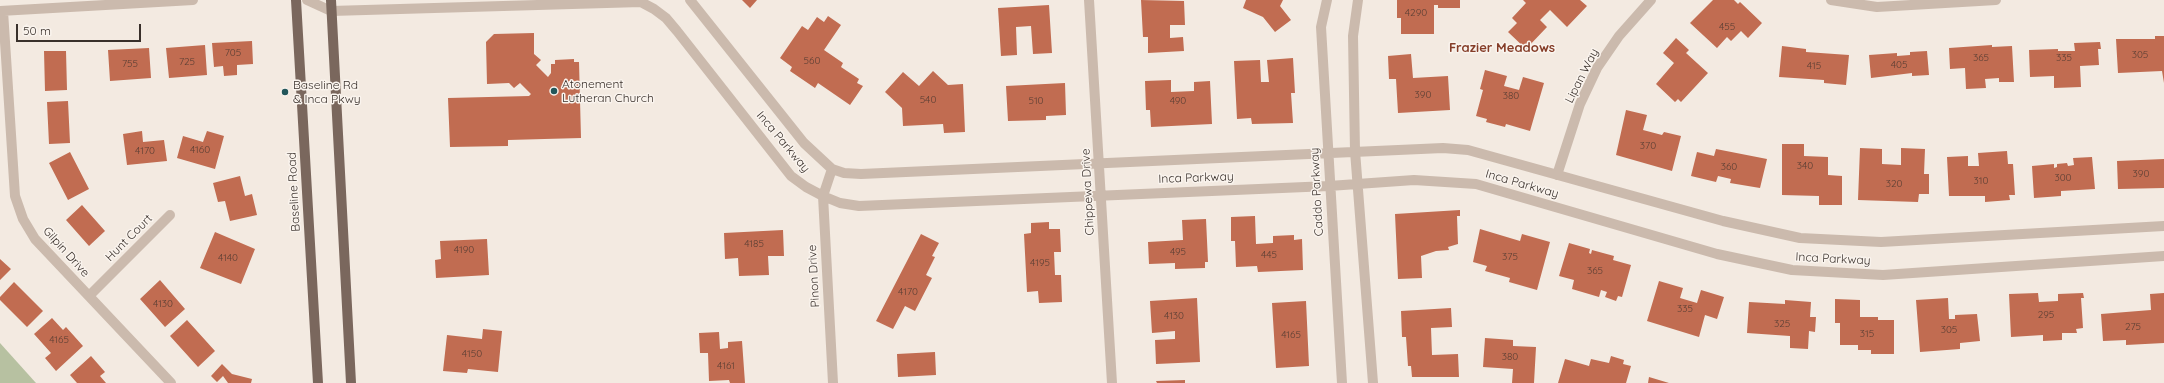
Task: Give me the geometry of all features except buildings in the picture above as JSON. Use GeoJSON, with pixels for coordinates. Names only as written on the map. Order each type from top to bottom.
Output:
{"type":"FeatureCollection","features":[{"type":"Feature","properties":{"kind":"main road","name":"Baseline Road"},"geometry":{"type":"LineString","coordinates":[[296,0],[318,383]]}},
{"type":"Feature","properties":{"kind":"main road"},"geometry":{"type":"LineString","coordinates":[[331,0],[351,383]]}},
{"type":"Feature","properties":{"kind":"street"},"geometry":{"type":"LineString","coordinates":[[2,11],[141,1],[193,0]]}},
{"type":"Feature","properties":{"kind":"street","name":"Inca Parkway"},"geometry":{"type":"LineString","coordinates":[[307,0],[331,11],[641,2],[656,4],[792,176],[806,187],[823,196],[840,203],[859,206],[1329,186],[1414,180],[1476,184],[1717,254],[1792,270],[1883,275],[2164,256]]}},
{"type":"Feature","properties":{"kind":"street","name":"Inca Parkway"},"geometry":{"type":"LineString","coordinates":[[690,0],[804,143],[832,169],[844,173],[861,174],[1427,148],[1468,150],[1723,221],[1800,238],[1881,242],[2164,226]]}},
{"type":"Feature","properties":{"kind":"street","name":"Chippewa Drive"},"geometry":{"type":"LineString","coordinates":[[1089,0],[1102,195],[1112,383]]}},
{"type":"Feature","properties":{"kind":"street","name":"Caddo Parkway"},"geometry":{"type":"LineString","coordinates":[[1327,0],[1321,27],[1329,186],[1342,383]]}},
{"type":"Feature","properties":{"kind":"street"},"geometry":{"type":"LineString","coordinates":[[1358,0],[1353,36],[1355,151],[1373,383]]}},
{"type":"Feature","properties":{"kind":"street","name":"Lipan Way"},"geometry":{"type":"LineString","coordinates":[[1557,175],[1580,104],[1597,68],[1619,36],[1651,0]]}},
{"type":"Feature","properties":{"kind":"street"},"geometry":{"type":"LineString","coordinates":[[1831,0],[1877,7],[1996,0]]}},
{"type":"Feature","properties":{"kind":"street","name":"Gilpin Drive"},"geometry":{"type":"LineString","coordinates":[[2,11],[15,196],[23,219],[35,239],[171,383]]}},
{"type":"Feature","properties":{"kind":"street","name":"Pinon Drive"},"geometry":{"type":"LineString","coordinates":[[832,169],[823,196],[833,383]]}},
{"type":"Feature","properties":{"kind":"street","name":"Hunt Court"},"geometry":{"type":"LineString","coordinates":[[88,296],[170,215]]}},
{"type":"Feature","properties":{"kind":"green space"},"geometry":{"type":"Polygon","coordinates":[[[0,343],[36,383],[0,383],[0,343]]]}},
{"type":"Feature","properties":{"kind":"place","name":"Atonement Lutheran Church"},"geometry":{"type":"Point","coordinates":[554,91]}},
{"type":"Feature","properties":{"kind":"place","name":"Baseline Rd & Inca Pkwy"},"geometry":{"type":"Point","coordinates":[285,92]}},
{"type":"Feature","properties":{"kind":"district","name":"Frazier Meadows"},"geometry":{"type":"Point","coordinates":[1502,48]}}]}
